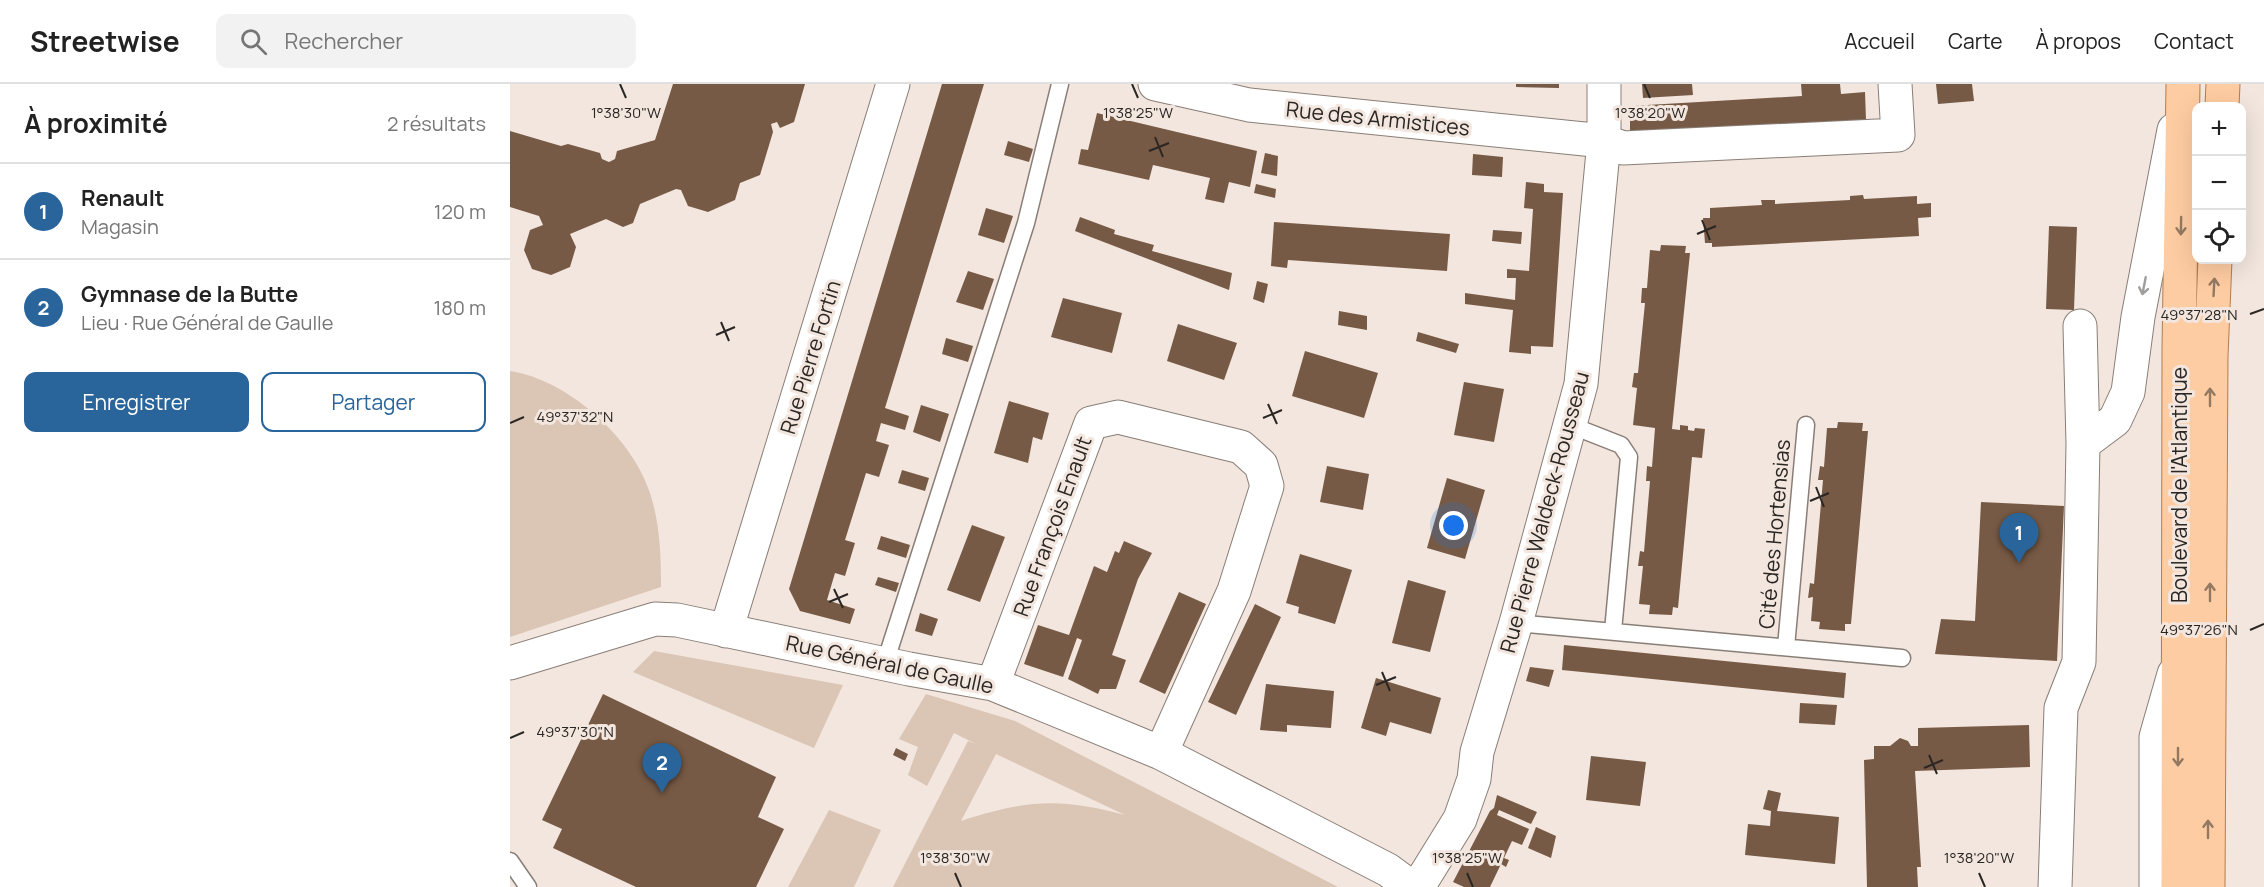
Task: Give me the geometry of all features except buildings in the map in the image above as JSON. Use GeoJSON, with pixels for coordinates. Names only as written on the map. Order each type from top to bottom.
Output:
{"type":"FeatureCollection","features":[{"type":"Feature","properties":{"kind":"main road","name":"Boulevard de l'Atlantique"},"geometry":{"type":"LineString","coordinates":[[2178,887],[2179,350],[2183,84]]}},
{"type":"Feature","properties":{"kind":"main road"},"geometry":{"type":"LineString","coordinates":[[2222,102],[2223,84]]}},
{"type":"Feature","properties":{"kind":"main road","name":"Boulevard de l'Atlantique"},"geometry":{"type":"LineString","coordinates":[[2208,887],[2211,357],[2215,264]]}},
{"type":"Feature","properties":{"kind":"street","name":"Rue Pierre Fortin"},"geometry":{"type":"LineString","coordinates":[[726,631],[893,84]]}},
{"type":"Feature","properties":{"kind":"street","name":"Rue des Armistices"},"geometry":{"type":"LineString","coordinates":[[1155,84],[1604,141],[1623,148],[1898,135],[1895,84]]}},
{"type":"Feature","properties":{"kind":"street","name":"Rue Pierre Waldeck-Rousseau"},"geometry":{"type":"LineString","coordinates":[[1418,887],[1460,819],[1474,778],[1478,752],[1516,623],[1581,384],[1604,141],[1604,84]]}},
{"type":"Feature","properties":{"kind":"street"},"geometry":{"type":"LineString","coordinates":[[2083,444],[2115,420],[2128,392],[2138,318],[2183,84]]}},
{"type":"Feature","properties":{"kind":"street"},"geometry":{"type":"LineString","coordinates":[[2055,887],[2061,708],[2079,662],[2083,444],[2080,326]]}},
{"type":"Feature","properties":{"kind":"street","name":"Rue François Enault"},"geometry":{"type":"LineString","coordinates":[[993,684],[1090,423],[1118,417],[1241,447],[1261,465],[1267,486],[1234,591],[1161,753]]}},
{"type":"Feature","properties":{"kind":"street","name":"Rue Général de Gaulle"},"geometry":{"type":"LineString","coordinates":[[510,663],[655,619],[677,620],[993,684],[1161,753],[1388,870],[1411,887]]}},
{"type":"Feature","properties":{"kind":"street"},"geometry":{"type":"LineString","coordinates":[[2156,887],[2156,737],[2178,661]]}},
{"type":"Feature","properties":{"kind":"lane"},"geometry":{"type":"LineString","coordinates":[[885,663],[1026,223],[1060,84]]}},
{"type":"Feature","properties":{"kind":"lane"},"geometry":{"type":"LineString","coordinates":[[1570,425],[1621,445],[1629,457],[1613,631]]}},
{"type":"Feature","properties":{"kind":"lane","name":"Cité des Hortensias"},"geometry":{"type":"LineString","coordinates":[[1786,647],[1806,425]]}},
{"type":"Feature","properties":{"kind":"lane","name":"Cité des Hortensias"},"geometry":{"type":"LineString","coordinates":[[1516,623],[1902,658]]}},
{"type":"Feature","properties":{"kind":"lane"},"geometry":{"type":"LineString","coordinates":[[510,861],[528,887]]}},
{"type":"Feature","properties":{"kind":"shaded area"},"geometry":{"type":"Polygon","coordinates":[[[510,371],[555,386],[576,399],[614,434],[630,454],[642,475],[654,507],[659,541],[661,587],[510,637],[510,371]]]}},
{"type":"Feature","properties":{"kind":"shaded area"},"geometry":{"type":"Polygon","coordinates":[[[654,651],[843,685],[814,748],[633,672],[654,651]]]}},
{"type":"Feature","properties":{"kind":"shaded area"},"geometry":{"type":"Polygon","coordinates":[[[926,694],[1015,721],[1338,887],[893,887],[968,741],[976,744],[954,733],[927,786],[908,775],[918,747],[899,739],[926,694]],[[996,754],[961,821],[1005,809],[1043,803],[1080,805],[1125,815],[996,754]]]}},
{"type":"Feature","properties":{"kind":"shaded area"},"geometry":{"type":"Polygon","coordinates":[[[829,810],[881,830],[854,887],[788,887],[829,810]]]}},
{"type":"Feature","properties":{"kind":"place","name":"Renault"},"geometry":{"type":"Point","coordinates":[2019,563]}},
{"type":"Feature","properties":{"kind":"place","name":"Gymnase de la Butte"},"geometry":{"type":"Point","coordinates":[662,793]}}]}
